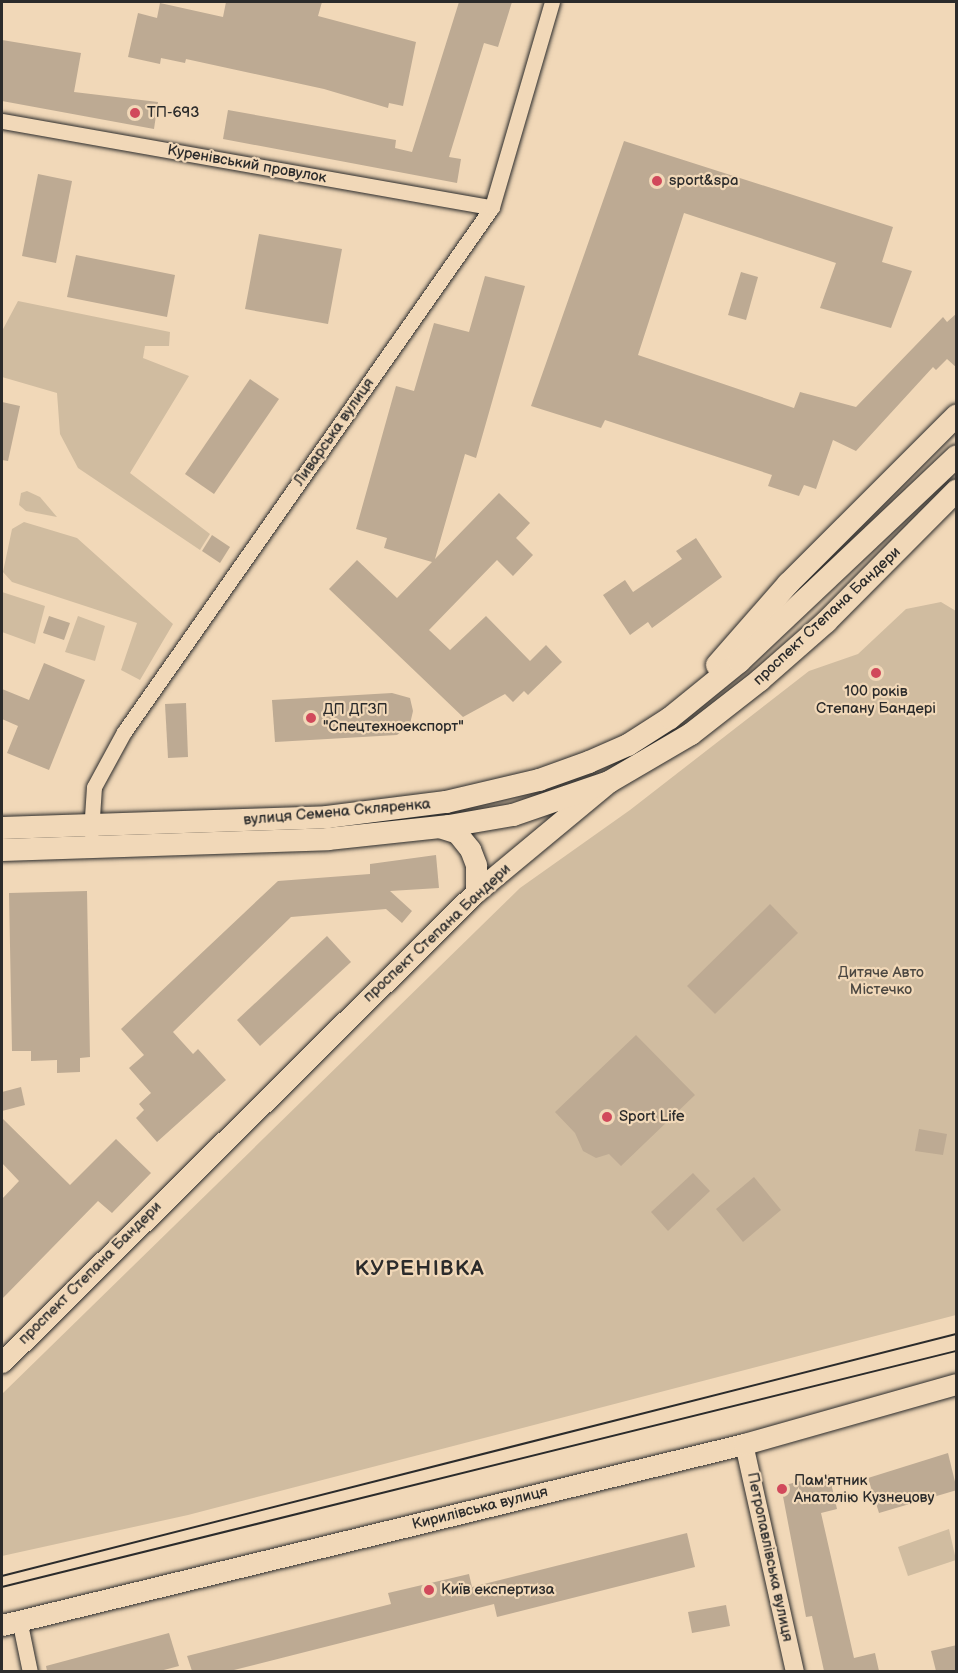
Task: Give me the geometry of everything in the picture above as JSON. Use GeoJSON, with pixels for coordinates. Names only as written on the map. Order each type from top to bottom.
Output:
{"type":"FeatureCollection","features":[{"type":"Feature","properties":{"kind":"main road"},"geometry":{"type":"LineString","coordinates":[[670,718],[788,584],[957,416]]}},
{"type":"Feature","properties":{"kind":"main road","name":"проспект Степана Бандери"},"geometry":{"type":"LineString","coordinates":[[628,745],[670,718],[756,646],[957,457]]}},
{"type":"Feature","properties":{"kind":"main road","name":"проспект Степана Бандери"},"geometry":{"type":"LineString","coordinates":[[2,1362],[476,892],[609,782],[691,734],[760,680],[826,622],[957,491]]}},
{"type":"Feature","properties":{"kind":"main road","name":"вулиця Семена Скляренка"},"geometry":{"type":"LineString","coordinates":[[2,828],[327,817],[446,802],[539,780],[628,745]]}},
{"type":"Feature","properties":{"kind":"main road","name":"вулиця Семена Скляренка"},"geometry":{"type":"LineString","coordinates":[[2,850],[328,839],[439,827],[513,814],[609,782]]}},
{"type":"Feature","properties":{"kind":"main road"},"geometry":{"type":"LineString","coordinates":[[439,827],[457,833],[470,849],[476,865],[476,892]]}},
{"type":"Feature","properties":{"kind":"main road","name":"Кирилівська вулиця"},"geometry":{"type":"LineString","coordinates":[[10,1622],[744,1444],[957,1384]]}},
{"type":"Feature","properties":{"kind":"street","name":"Ливарська вулиця"},"geometry":{"type":"LineString","coordinates":[[90,848],[94,787],[124,732],[492,207],[552,2]]}},
{"type":"Feature","properties":{"kind":"street","name":"Куренівський провулок"},"geometry":{"type":"LineString","coordinates":[[2,122],[492,207]]}},
{"type":"Feature","properties":{"kind":"street","name":"Петропавлівська вулиця"},"geometry":{"type":"LineString","coordinates":[[744,1444],[795,1671]]}},
{"type":"Feature","properties":{"kind":"street"},"geometry":{"type":"LineString","coordinates":[[10,1622],[30,1671]]}},
{"type":"Feature","properties":{"kind":"green space"},"geometry":{"type":"Polygon","coordinates":[[[18,301],[170,332],[169,346],[145,346],[143,358],[189,376],[130,473],[210,534],[200,550],[78,468],[60,434],[57,393],[2,377],[2,331],[18,301]]]}},
{"type":"Feature","properties":{"kind":"green space"},"geometry":{"type":"Polygon","coordinates":[[[27,491],[40,497],[57,517],[26,511],[19,505],[21,493],[27,491]]]}},
{"type":"Feature","properties":{"kind":"green space"},"geometry":{"type":"Polygon","coordinates":[[[24,522],[77,538],[173,624],[140,680],[121,670],[137,623],[12,582],[3,572],[12,529],[24,522]]]}},
{"type":"Feature","properties":{"kind":"green space"},"geometry":{"type":"Polygon","coordinates":[[[2,592],[45,606],[35,644],[2,632],[2,592]]]}},
{"type":"Feature","properties":{"kind":"green space","name":"Дитяче Авто Містечко"},"geometry":{"type":"Polygon","coordinates":[[[941,602],[956,611],[956,1315],[188,1515],[2,1556],[2,1394],[520,888],[630,810],[809,671],[858,654],[906,609],[941,602]]]}},
{"type":"Feature","properties":{"kind":"green space"},"geometry":{"type":"Polygon","coordinates":[[[78,616],[105,626],[95,661],[65,652],[78,616]]]}},
{"type":"Feature","properties":{"kind":"green space"},"geometry":{"type":"Polygon","coordinates":[[[949,1529],[956,1560],[908,1576],[898,1547],[949,1529]]]}},
{"type":"Feature","properties":{"kind":"building"},"geometry":{"type":"Polygon","coordinates":[[[226,2],[322,2],[318,16],[416,42],[403,106],[389,103],[388,108],[324,89],[186,59],[185,63],[161,58],[160,64],[128,57],[138,13],[157,18],[160,3],[223,17],[226,2]]]}},
{"type":"Feature","properties":{"kind":"building"},"geometry":{"type":"Polygon","coordinates":[[[459,2],[512,2],[498,47],[484,43],[449,157],[461,159],[457,183],[223,139],[228,110],[396,140],[395,148],[412,152],[459,2]]]}},
{"type":"Feature","properties":{"kind":"building"},"geometry":{"type":"Polygon","coordinates":[[[2,40],[81,53],[74,92],[158,102],[154,129],[2,101],[2,40]]]}},
{"type":"Feature","properties":{"kind":"building"},"geometry":{"type":"Polygon","coordinates":[[[624,141],[893,227],[882,262],[912,271],[891,328],[820,308],[836,263],[684,213],[638,355],[794,408],[800,392],[856,407],[943,317],[947,322],[957,313],[957,368],[947,359],[936,370],[933,367],[856,451],[833,440],[816,489],[804,485],[799,496],[768,486],[772,475],[605,420],[601,428],[531,406],[624,141]]]}},
{"type":"Feature","properties":{"kind":"building"},"geometry":{"type":"Polygon","coordinates":[[[38,174],[72,181],[56,263],[22,256],[38,174]]]}},
{"type":"Feature","properties":{"kind":"building"},"geometry":{"type":"Polygon","coordinates":[[[259,234],[342,249],[328,324],[245,309],[259,234]]]}},
{"type":"Feature","properties":{"kind":"building"},"geometry":{"type":"Polygon","coordinates":[[[76,255],[175,275],[167,317],[67,297],[76,255]]]}},
{"type":"Feature","properties":{"kind":"building"},"geometry":{"type":"Polygon","coordinates":[[[741,272],[758,277],[746,320],[728,315],[741,272]]]}},
{"type":"Feature","properties":{"kind":"building"},"geometry":{"type":"Polygon","coordinates":[[[485,276],[525,286],[476,458],[465,454],[435,559],[499,493],[530,523],[516,538],[533,555],[513,576],[497,560],[429,630],[450,650],[486,616],[530,661],[546,645],[562,662],[528,695],[524,691],[513,702],[505,694],[463,717],[329,589],[357,560],[397,598],[432,562],[384,548],[387,538],[356,529],[396,386],[414,391],[434,323],[469,332],[485,276]]]}},
{"type":"Feature","properties":{"kind":"building"},"geometry":{"type":"Polygon","coordinates":[[[250,379],[279,399],[214,494],[185,474],[250,379]]]}},
{"type":"Feature","properties":{"kind":"building"},"geometry":{"type":"Polygon","coordinates":[[[2,402],[20,406],[8,461],[2,460],[2,402]]]}},
{"type":"Feature","properties":{"kind":"building"},"geometry":{"type":"Polygon","coordinates":[[[212,535],[230,547],[220,563],[202,551],[212,535]]]}},
{"type":"Feature","properties":{"kind":"building"},"geometry":{"type":"Polygon","coordinates":[[[696,538],[722,577],[652,628],[648,622],[630,635],[603,595],[625,580],[633,592],[682,559],[676,551],[696,538]]]}},
{"type":"Feature","properties":{"kind":"building"},"geometry":{"type":"Polygon","coordinates":[[[49,616],[70,623],[64,640],[43,633],[49,616]]]}},
{"type":"Feature","properties":{"kind":"building"},"geometry":{"type":"Polygon","coordinates":[[[44,663],[85,680],[49,770],[7,753],[18,726],[2,719],[2,689],[29,700],[44,663]]]}},
{"type":"Feature","properties":{"kind":"building"},"geometry":{"type":"Polygon","coordinates":[[[392,693],[410,698],[413,711],[410,724],[397,735],[275,742],[272,700],[392,693]]]}},
{"type":"Feature","properties":{"kind":"building"},"geometry":{"type":"Polygon","coordinates":[[[186,703],[188,757],[168,758],[165,704],[186,703]]]}},
{"type":"Feature","properties":{"kind":"building"},"geometry":{"type":"Polygon","coordinates":[[[436,855],[439,888],[390,891],[412,911],[402,923],[386,909],[291,917],[173,1032],[193,1054],[198,1049],[226,1080],[157,1142],[136,1118],[144,1110],[139,1104],[151,1093],[129,1068],[144,1055],[121,1029],[278,881],[370,874],[370,864],[436,855]]]}},
{"type":"Feature","properties":{"kind":"building"},"geometry":{"type":"Polygon","coordinates":[[[87,891],[90,1057],[80,1058],[80,1072],[57,1073],[57,1060],[31,1061],[31,1051],[12,1051],[9,893],[87,891]]]}},
{"type":"Feature","properties":{"kind":"building"},"geometry":{"type":"Polygon","coordinates":[[[770,904],[798,933],[715,1014],[687,986],[770,904]]]}},
{"type":"Feature","properties":{"kind":"building"},"geometry":{"type":"Polygon","coordinates":[[[327,936],[351,962],[260,1046],[237,1020],[327,936]]]}},
{"type":"Feature","properties":{"kind":"building"},"geometry":{"type":"Polygon","coordinates":[[[636,1035],[695,1095],[621,1166],[609,1154],[596,1158],[583,1151],[575,1133],[555,1112],[636,1035]]]}},
{"type":"Feature","properties":{"kind":"building"},"geometry":{"type":"Polygon","coordinates":[[[21,1087],[25,1105],[2,1111],[2,1092],[21,1087]]]}},
{"type":"Feature","properties":{"kind":"building"},"geometry":{"type":"Polygon","coordinates":[[[2,1118],[70,1185],[116,1139],[151,1173],[112,1213],[98,1201],[2,1299],[2,1199],[19,1181],[2,1163],[2,1118]]]}},
{"type":"Feature","properties":{"kind":"building"},"geometry":{"type":"Polygon","coordinates":[[[919,1129],[947,1134],[943,1155],[915,1151],[919,1129]]]}},
{"type":"Feature","properties":{"kind":"building"},"geometry":{"type":"Polygon","coordinates":[[[693,1173],[710,1191],[668,1231],[651,1212],[693,1173]]]}},
{"type":"Feature","properties":{"kind":"building"},"geometry":{"type":"Polygon","coordinates":[[[754,1177],[781,1210],[743,1242],[716,1209],[754,1177]]]}},
{"type":"Feature","properties":{"kind":"building"},"geometry":{"type":"Polygon","coordinates":[[[948,1453],[957,1490],[879,1513],[868,1478],[948,1453]]]}},
{"type":"Feature","properties":{"kind":"building"},"geometry":{"type":"Polygon","coordinates":[[[829,1474],[837,1509],[821,1513],[854,1658],[875,1653],[879,1671],[824,1671],[812,1616],[806,1617],[781,1486],[829,1474]]]}},
{"type":"Feature","properties":{"kind":"building"},"geometry":{"type":"Polygon","coordinates":[[[687,1533],[695,1567],[497,1617],[494,1604],[230,1671],[192,1671],[187,1656],[391,1604],[388,1593],[469,1574],[472,1587],[687,1533]]]}},
{"type":"Feature","properties":{"kind":"building"},"geometry":{"type":"Polygon","coordinates":[[[726,1605],[730,1626],[692,1633],[688,1612],[726,1605]]]}},
{"type":"Feature","properties":{"kind":"building"},"geometry":{"type":"Polygon","coordinates":[[[169,1633],[179,1666],[160,1671],[47,1671],[46,1666],[169,1633]]]}},
{"type":"Feature","properties":{"kind":"building"},"geometry":{"type":"Polygon","coordinates":[[[957,1645],[957,1671],[936,1671],[931,1651],[957,1645]]]}},
{"type":"Feature","properties":{"kind":"tram line"},"geometry":{"type":"LineString","coordinates":[[2,1576],[956,1334]]}},
{"type":"Feature","properties":{"kind":"tram line"},"geometry":{"type":"LineString","coordinates":[[2,1587],[956,1351]]}},
{"type":"Feature","properties":{"kind":"place","name":"ТП-693"},"geometry":{"type":"Point","coordinates":[135,113]}},
{"type":"Feature","properties":{"kind":"place","name":"sport&spa"},"geometry":{"type":"Point","coordinates":[657,181]}},
{"type":"Feature","properties":{"kind":"place","name":"100 років Степану Бандері"},"geometry":{"type":"Point","coordinates":[876,673]}},
{"type":"Feature","properties":{"kind":"place","name":"ДП ДГЗП \"Спецтехноекспорт\""},"geometry":{"type":"Point","coordinates":[311,718]}},
{"type":"Feature","properties":{"kind":"place","name":"Sport Life"},"geometry":{"type":"Point","coordinates":[607,1117]}},
{"type":"Feature","properties":{"kind":"place","name":"Пам'ятник Анатолію Кузнецову"},"geometry":{"type":"Point","coordinates":[782,1489]}},
{"type":"Feature","properties":{"kind":"place","name":"Київ експертиза"},"geometry":{"type":"Point","coordinates":[429,1590]}},
{"type":"Feature","properties":{"kind":"district","name":"КУРЕНІВКА"},"geometry":{"type":"Point","coordinates":[420,1269]}}]}
